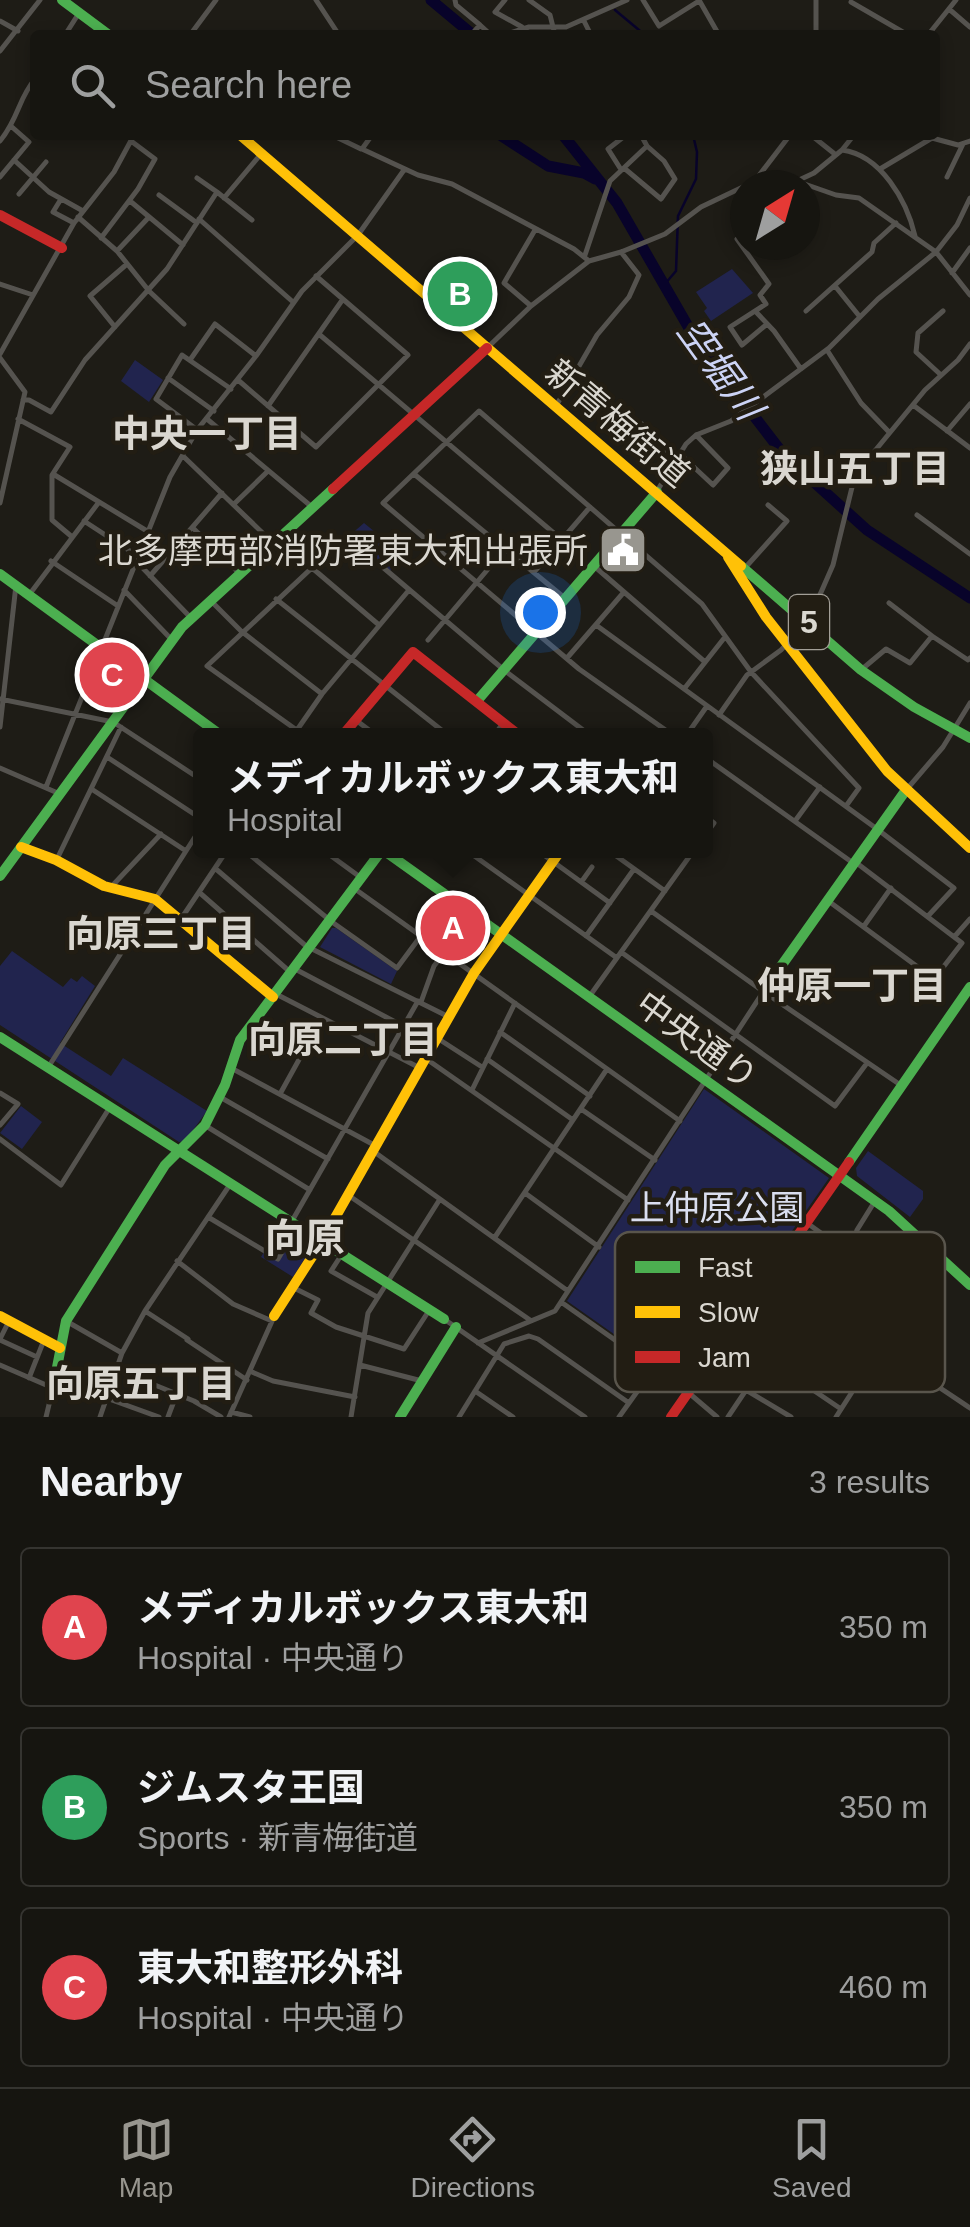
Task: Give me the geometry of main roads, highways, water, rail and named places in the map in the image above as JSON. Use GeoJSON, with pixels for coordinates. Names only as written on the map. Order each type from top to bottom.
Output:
{"type":"FeatureCollection","features":[{"type":"Feature","properties":{"kind":"waterway","name":"空堀川"},"geometry":{"type":"LineString","coordinates":[[431,0],[467,30]]}},
{"type":"Feature","properties":{"kind":"waterway"},"geometry":{"type":"LineString","coordinates":[[615,10],[639,30]]}},
{"type":"Feature","properties":{"kind":"waterway","name":"空堀川"},"geometry":{"type":"LineString","coordinates":[[508,140],[548,166],[595,179]]}},
{"type":"Feature","properties":{"kind":"waterway","name":"空堀川"},"geometry":{"type":"LineString","coordinates":[[567,140],[617,203],[697,342],[784,455],[867,530],[970,598]]}},
{"type":"Feature","properties":{"kind":"waterway"},"geometry":{"type":"LineString","coordinates":[[664,285],[676,271],[678,216],[696,179],[694,140]]}},
{"type":"Feature","properties":{"kind":"place","name":"ジムスタ王国"},"geometry":{"type":"Point","coordinates":[460,294]}},
{"type":"Feature","properties":{"kind":"place","name":"北多摩西部消防署東大和出張所"},"geometry":{"type":"Point","coordinates":[623,550]}},
{"type":"Feature","properties":{"kind":"place","name":"東大和整形外科"},"geometry":{"type":"Point","coordinates":[112,675]}},
{"type":"Feature","properties":{"kind":"place","name":"メディカルボックス東大和"},"geometry":{"type":"Point","coordinates":[453,928]}},
{"type":"Feature","properties":{"kind":"district","name":"中央一丁目"},"geometry":{"type":"Point","coordinates":[207,434]}},
{"type":"Feature","properties":{"kind":"district","name":"狭山五丁目"},"geometry":{"type":"Point","coordinates":[855,469]}},
{"type":"Feature","properties":{"kind":"district","name":"向原三丁目"},"geometry":{"type":"Point","coordinates":[161,934]}},
{"type":"Feature","properties":{"kind":"district","name":"仲原一丁目"},"geometry":{"type":"Point","coordinates":[852,986]}},
{"type":"Feature","properties":{"kind":"district","name":"向原二丁目"},"geometry":{"type":"Point","coordinates":[343,1040]}},
{"type":"Feature","properties":{"kind":"district","name":"向原"},"geometry":{"type":"Point","coordinates":[305,1238]}},
{"type":"Feature","properties":{"kind":"district","name":"向原五丁目"},"geometry":{"type":"Point","coordinates":[141,1384]}},
{"type":"Feature","properties":{"kind":"park label","name":"上仲原公園"},"geometry":{"type":"Point","coordinates":[717,1207]}}]}
